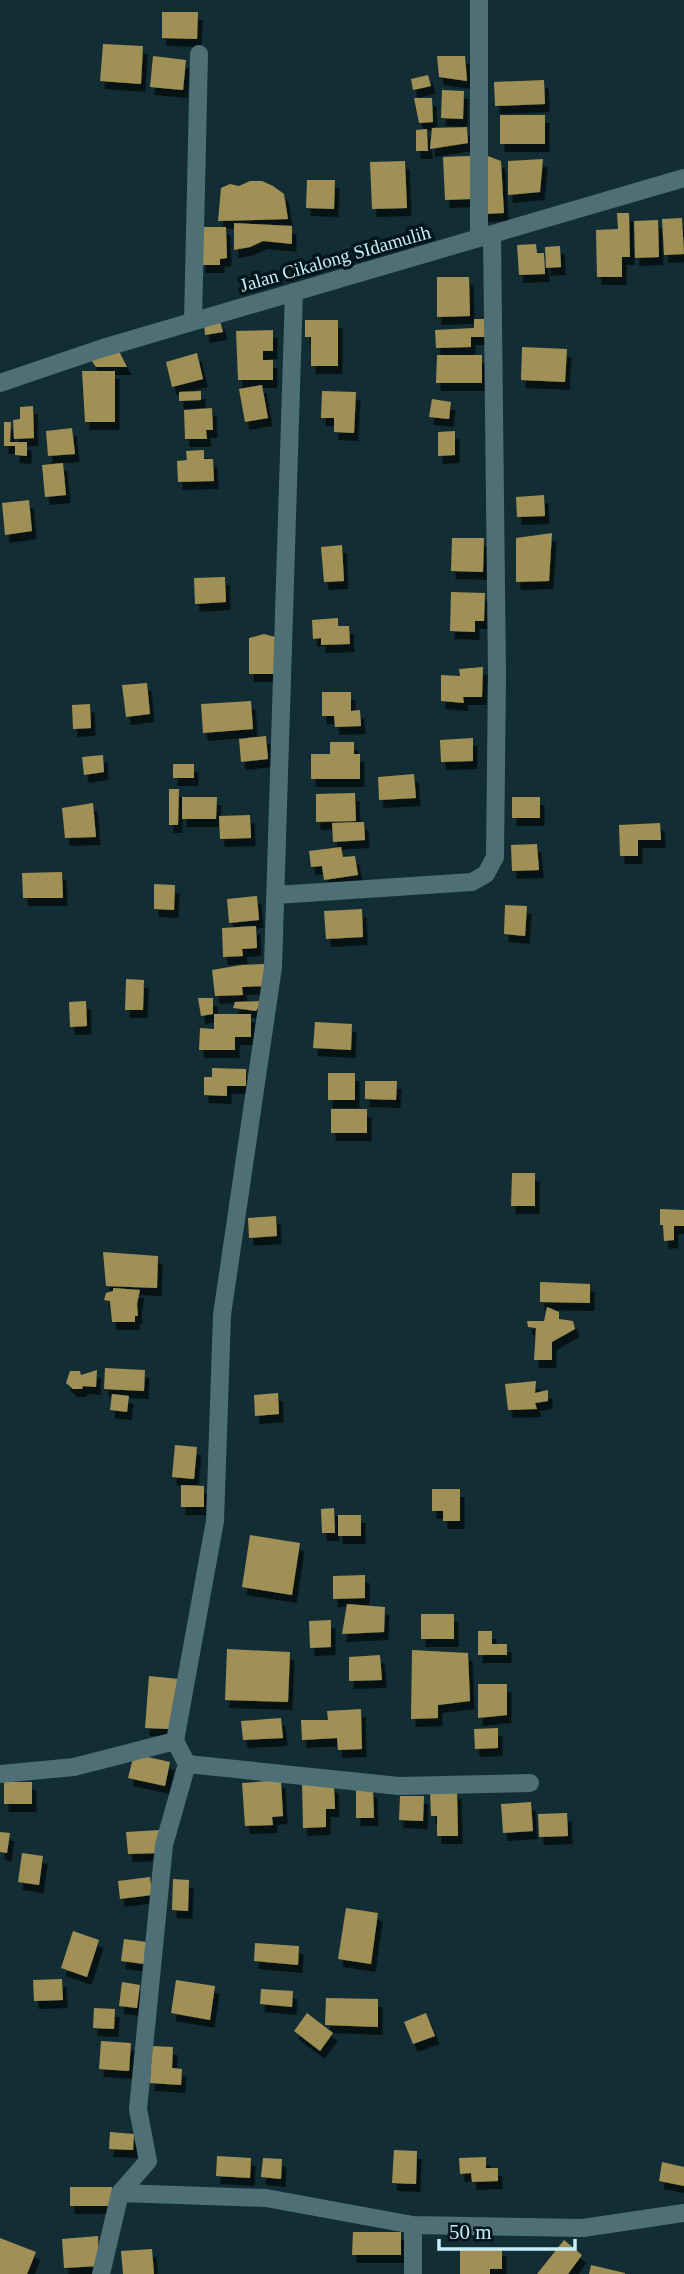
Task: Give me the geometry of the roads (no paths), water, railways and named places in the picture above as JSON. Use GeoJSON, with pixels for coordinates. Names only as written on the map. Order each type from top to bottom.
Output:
{"type":"FeatureCollection","features":[{"type":"Feature","properties":{"kind":"street"},"geometry":{"type":"LineString","coordinates":[[276,895],[472,882],[486,874],[495,857],[497,675],[479,0]]}},
{"type":"Feature","properties":{"kind":"street"},"geometry":{"type":"LineString","coordinates":[[193,321],[199,54]]}},
{"type":"Feature","properties":{"kind":"street","name":"Jalan Cikalong SIdamulih"},"geometry":{"type":"LineString","coordinates":[[0,383],[193,321],[684,178]]}},
{"type":"Feature","properties":{"kind":"street"},"geometry":{"type":"LineString","coordinates":[[101,2274],[120,2193],[148,2161],[138,2109],[161,1872],[164,1845],[187,1764],[175,1741],[215,1521],[222,1315],[274,967],[294,292]]}},
{"type":"Feature","properties":{"kind":"street"},"geometry":{"type":"LineString","coordinates":[[0,1774],[74,1767],[175,1741]]}},
{"type":"Feature","properties":{"kind":"street"},"geometry":{"type":"LineString","coordinates":[[187,1764],[399,1786],[530,1783]]}},
{"type":"Feature","properties":{"kind":"street"},"geometry":{"type":"LineString","coordinates":[[120,2193],[266,2198],[413,2225],[583,2228],[684,2213]]}},
{"type":"Feature","properties":{"kind":"street"},"geometry":{"type":"LineString","coordinates":[[413,2225],[413,2274]]}}]}
